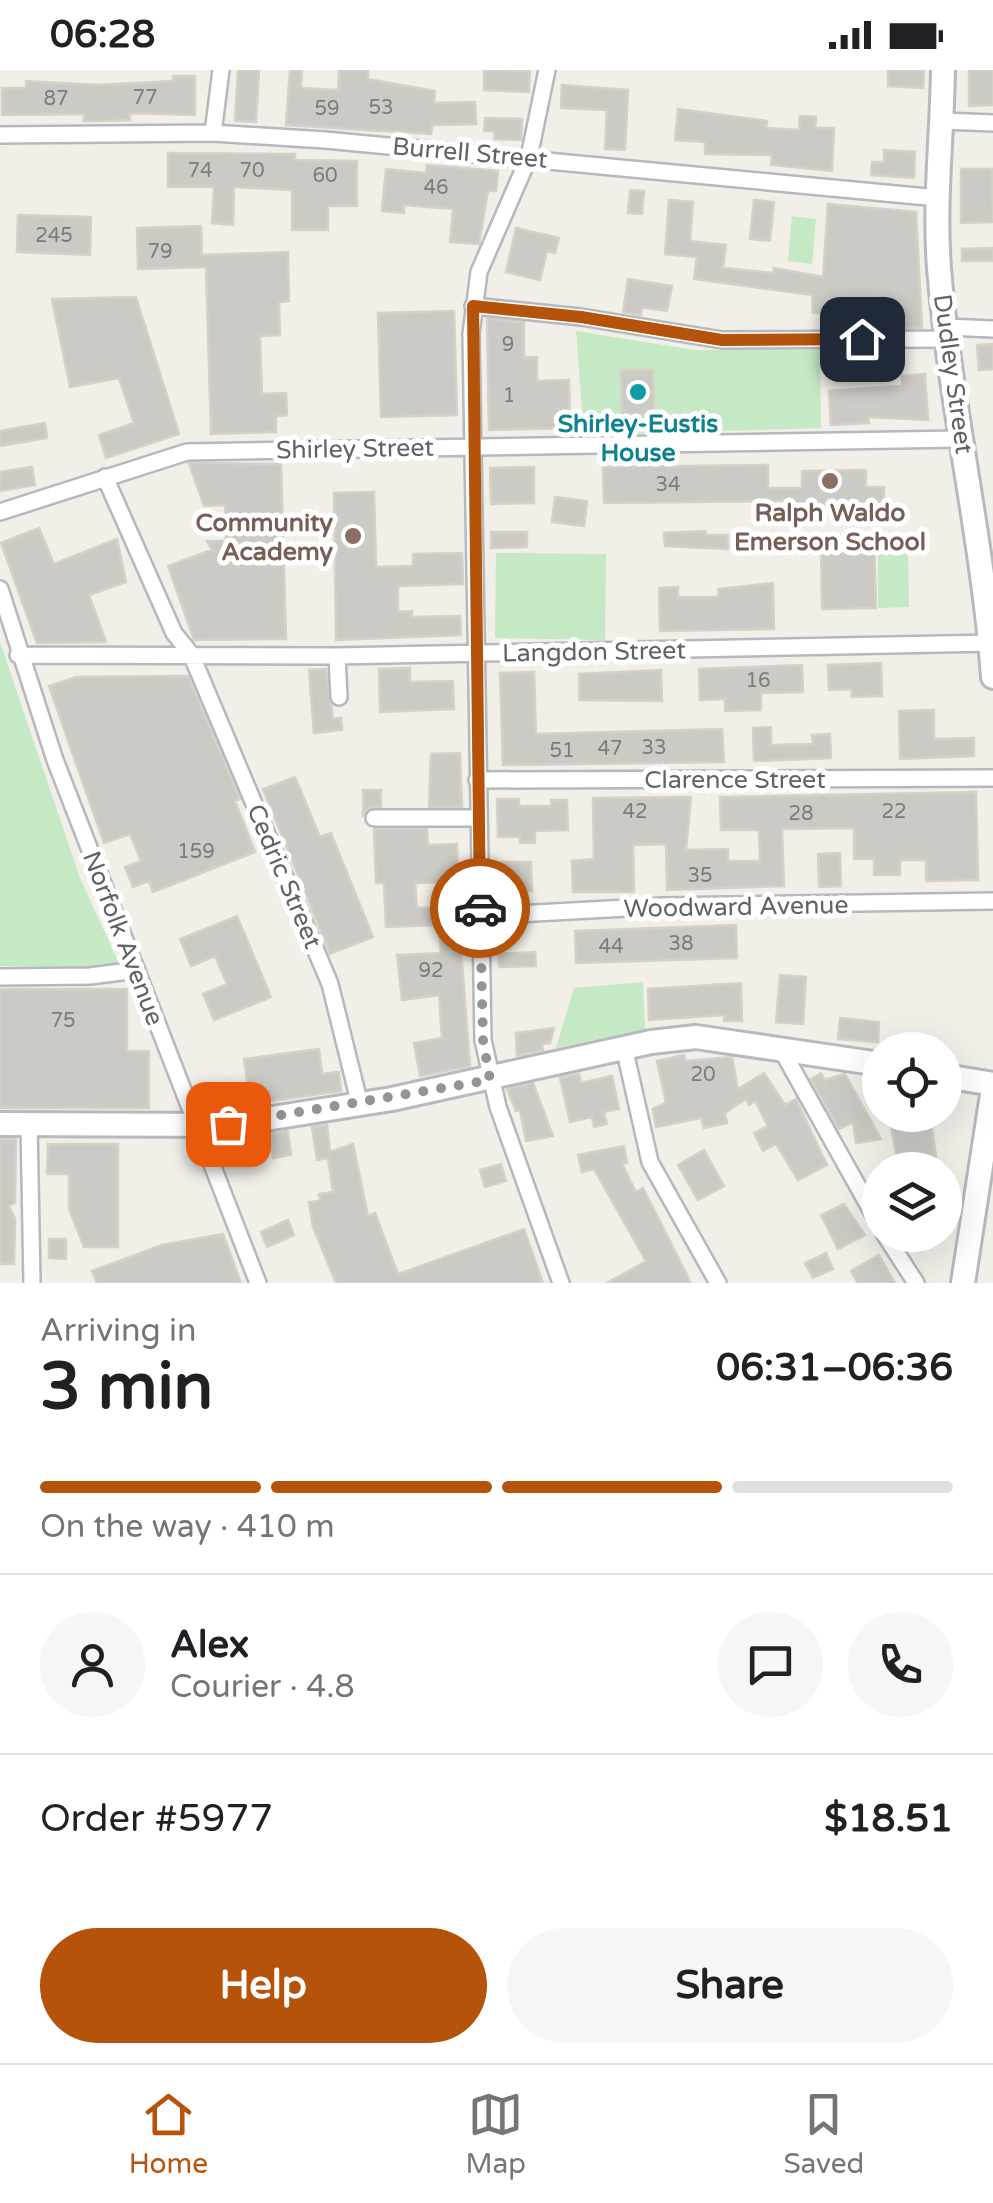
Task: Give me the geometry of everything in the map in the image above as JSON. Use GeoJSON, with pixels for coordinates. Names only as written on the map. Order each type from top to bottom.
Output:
{"type":"FeatureCollection","features":[{"type":"Feature","properties":{"kind":"main road","name":"Dudley Street"},"geometry":{"type":"LineString","coordinates":[[943,70],[938,198],[947,333],[960,439],[984,516],[993,677]]}},
{"type":"Feature","properties":{"kind":"main road"},"geometry":{"type":"LineString","coordinates":[[0,1124],[197,1126],[360,1104],[490,1080],[624,1047],[696,1037],[862,1061]]}},
{"type":"Feature","properties":{"kind":"main road"},"geometry":{"type":"LineString","coordinates":[[962,1083],[993,1096],[963,1283]]}},
{"type":"Feature","properties":{"kind":"street"},"geometry":{"type":"LineString","coordinates":[[213,134],[221,70]]}},
{"type":"Feature","properties":{"kind":"street"},"geometry":{"type":"LineString","coordinates":[[547,70],[530,157],[479,272],[473,306],[475,653],[483,1040],[490,1080],[561,1283]]}},
{"type":"Feature","properties":{"kind":"street"},"geometry":{"type":"LineString","coordinates":[[942,121],[993,122]]}},
{"type":"Feature","properties":{"kind":"street","name":"Burrell Street"},"geometry":{"type":"LineString","coordinates":[[0,135],[213,134],[530,157],[938,198]]}},
{"type":"Feature","properties":{"kind":"street"},"geometry":{"type":"LineString","coordinates":[[473,306],[581,317],[722,340],[993,329]]}},
{"type":"Feature","properties":{"kind":"street","name":"Shirley Street"},"geometry":{"type":"LineString","coordinates":[[0,512],[188,452],[960,439]]}},
{"type":"Feature","properties":{"kind":"street","name":"Cedric Street"},"geometry":{"type":"LineString","coordinates":[[105,477],[174,633],[190,654],[330,984],[360,1104]]}},
{"type":"Feature","properties":{"kind":"street","name":"Norfolk Avenue"},"geometry":{"type":"LineString","coordinates":[[0,589],[18,655],[258,1283]]}},
{"type":"Feature","properties":{"kind":"street","name":"Langdon Street"},"geometry":{"type":"LineString","coordinates":[[18,655],[337,656],[992,644]]}},
{"type":"Feature","properties":{"kind":"street"},"geometry":{"type":"LineString","coordinates":[[337,656],[339,698]]}},
{"type":"Feature","properties":{"kind":"street","name":"Clarence Street"},"geometry":{"type":"LineString","coordinates":[[478,780],[993,778]]}},
{"type":"Feature","properties":{"kind":"street"},"geometry":{"type":"LineString","coordinates":[[374,818],[478,818]]}},
{"type":"Feature","properties":{"kind":"street","name":"Woodward Avenue"},"geometry":{"type":"LineString","coordinates":[[480,916],[663,906],[993,901]]}},
{"type":"Feature","properties":{"kind":"street"},"geometry":{"type":"LineString","coordinates":[[0,977],[90,976],[137,970]]}},
{"type":"Feature","properties":{"kind":"street"},"geometry":{"type":"LineString","coordinates":[[624,1047],[650,1162],[718,1283]]}},
{"type":"Feature","properties":{"kind":"street"},"geometry":{"type":"LineString","coordinates":[[780,1047],[862,1194]]}},
{"type":"Feature","properties":{"kind":"street"},"geometry":{"type":"LineString","coordinates":[[29,1124],[32,1283]]}},
{"type":"Feature","properties":{"kind":"street"},"geometry":{"type":"LineString","coordinates":[[896,1252],[916,1283]]}},
{"type":"Feature","properties":{"kind":"green space"},"geometry":{"type":"Polygon","coordinates":[[[792,216],[816,219],[812,264],[788,261],[792,216]]]}},
{"type":"Feature","properties":{"kind":"green space"},"geometry":{"type":"Polygon","coordinates":[[[576,331],[695,350],[820,350],[821,428],[584,435],[576,331]]]}},
{"type":"Feature","properties":{"kind":"green space"},"geometry":{"type":"Polygon","coordinates":[[[496,553],[606,554],[605,640],[495,638],[496,553]]]}},
{"type":"Feature","properties":{"kind":"green space"},"geometry":{"type":"Polygon","coordinates":[[[878,553],[908,553],[909,607],[878,608],[878,553]]]}},
{"type":"Feature","properties":{"kind":"green space"},"geometry":{"type":"Polygon","coordinates":[[[0,642],[80,878],[121,968],[0,966],[0,642]]]}},
{"type":"Feature","properties":{"kind":"green space"},"geometry":{"type":"Polygon","coordinates":[[[643,982],[645,1029],[556,1048],[574,988],[643,982]]]}},
{"type":"Feature","properties":{"kind":"building"},"geometry":{"type":"Polygon","coordinates":[[[238,70],[259,70],[256,122],[235,121],[238,70]]]}},
{"type":"Feature","properties":{"kind":"building"},"geometry":{"type":"Polygon","coordinates":[[[290,70],[302,70],[301,88],[338,90],[339,70],[368,70],[368,79],[435,91],[434,103],[475,102],[476,124],[432,125],[431,134],[286,125],[290,70]]]}},
{"type":"Feature","properties":{"kind":"building"},"geometry":{"type":"Polygon","coordinates":[[[484,70],[530,71],[529,92],[484,90],[484,70]]]}},
{"type":"Feature","properties":{"kind":"building"},"geometry":{"type":"Polygon","coordinates":[[[888,70],[924,70],[923,88],[888,86],[888,70]]]}},
{"type":"Feature","properties":{"kind":"building"},"geometry":{"type":"Polygon","coordinates":[[[969,70],[993,70],[993,105],[969,106],[969,70]]]}},
{"type":"Feature","properties":{"kind":"building"},"geometry":{"type":"Polygon","coordinates":[[[173,76],[195,76],[195,115],[130,113],[130,120],[84,121],[84,114],[2,115],[2,88],[26,88],[26,81],[97,85],[173,81],[173,76]]]}},
{"type":"Feature","properties":{"kind":"building"},"geometry":{"type":"Polygon","coordinates":[[[562,85],[628,90],[625,150],[605,149],[607,110],[561,108],[562,85]]]}},
{"type":"Feature","properties":{"kind":"building"},"geometry":{"type":"Polygon","coordinates":[[[678,109],[767,121],[766,128],[799,130],[800,116],[816,117],[815,128],[834,128],[832,171],[771,165],[772,155],[705,154],[705,142],[675,140],[678,109]]]}},
{"type":"Feature","properties":{"kind":"building"},"geometry":{"type":"Polygon","coordinates":[[[485,118],[522,119],[521,140],[494,139],[494,131],[484,131],[485,118]]]}},
{"type":"Feature","properties":{"kind":"building"},"geometry":{"type":"Polygon","coordinates":[[[884,150],[915,152],[914,178],[871,175],[872,162],[884,162],[884,150]]]}},
{"type":"Feature","properties":{"kind":"building"},"geometry":{"type":"Polygon","coordinates":[[[168,153],[295,154],[295,160],[357,161],[357,206],[328,206],[328,230],[292,230],[292,190],[234,187],[233,225],[212,223],[214,187],[168,187],[168,153]]]}},
{"type":"Feature","properties":{"kind":"building"},"geometry":{"type":"Polygon","coordinates":[[[427,165],[498,171],[496,191],[488,191],[479,244],[450,242],[453,209],[404,205],[404,213],[382,211],[386,169],[426,173],[427,165]]]}},
{"type":"Feature","properties":{"kind":"building"},"geometry":{"type":"Polygon","coordinates":[[[961,169],[992,169],[993,222],[961,223],[961,169]]]}},
{"type":"Feature","properties":{"kind":"building"},"geometry":{"type":"Polygon","coordinates":[[[630,190],[644,191],[642,214],[628,213],[630,190]]]}},
{"type":"Feature","properties":{"kind":"building"},"geometry":{"type":"Polygon","coordinates":[[[669,200],[693,202],[690,241],[726,245],[723,268],[773,273],[774,268],[823,277],[828,204],[916,212],[922,328],[823,328],[823,313],[813,313],[812,295],[694,279],[697,257],[665,254],[669,200]]]}},
{"type":"Feature","properties":{"kind":"building"},"geometry":{"type":"Polygon","coordinates":[[[754,200],[774,202],[770,241],[750,239],[754,200]]]}},
{"type":"Feature","properties":{"kind":"building"},"geometry":{"type":"Polygon","coordinates":[[[18,215],[91,217],[90,255],[17,252],[18,215]]]}},
{"type":"Feature","properties":{"kind":"building"},"geometry":{"type":"Polygon","coordinates":[[[201,226],[202,255],[288,252],[289,301],[279,302],[280,335],[260,336],[262,394],[286,393],[287,415],[276,416],[276,432],[211,434],[206,267],[138,269],[137,228],[201,226]]]}},
{"type":"Feature","properties":{"kind":"building"},"geometry":{"type":"Polygon","coordinates":[[[516,228],[559,238],[555,253],[547,251],[540,280],[506,272],[516,228]]]}},
{"type":"Feature","properties":{"kind":"building"},"geometry":{"type":"Polygon","coordinates":[[[993,248],[993,261],[962,261],[962,249],[993,248]]]}},
{"type":"Feature","properties":{"kind":"building"},"geometry":{"type":"Polygon","coordinates":[[[628,279],[672,286],[667,311],[642,307],[641,315],[623,312],[628,279]]]}},
{"type":"Feature","properties":{"kind":"building"},"geometry":{"type":"Polygon","coordinates":[[[136,297],[179,434],[106,458],[99,435],[134,423],[119,378],[70,387],[52,299],[136,297]]]}},
{"type":"Feature","properties":{"kind":"building"},"geometry":{"type":"Polygon","coordinates":[[[454,311],[457,415],[381,417],[378,313],[454,311]]]}},
{"type":"Feature","properties":{"kind":"building"},"geometry":{"type":"Polygon","coordinates":[[[487,319],[524,322],[524,357],[537,357],[537,381],[569,380],[570,428],[489,430],[487,319]]]}},
{"type":"Feature","properties":{"kind":"building"},"geometry":{"type":"Polygon","coordinates":[[[993,344],[993,369],[979,370],[977,345],[993,344]]]}},
{"type":"Feature","properties":{"kind":"building","name":"Shirley-Eustis House"},"geometry":{"type":"Polygon","coordinates":[[[621,370],[653,370],[654,414],[622,415],[621,370]]]}},
{"type":"Feature","properties":{"kind":"building"},"geometry":{"type":"Polygon","coordinates":[[[925,374],[928,420],[868,417],[869,423],[831,425],[829,391],[902,386],[902,376],[925,374]]]}},
{"type":"Feature","properties":{"kind":"building"},"geometry":{"type":"Polygon","coordinates":[[[45,423],[47,438],[0,446],[0,431],[45,423]]]}},
{"type":"Feature","properties":{"kind":"building"},"geometry":{"type":"Polygon","coordinates":[[[189,463],[281,464],[286,639],[194,640],[168,566],[212,550],[207,541],[226,541],[225,505],[204,506],[189,463]]]}},
{"type":"Feature","properties":{"kind":"building"},"geometry":{"type":"Polygon","coordinates":[[[768,465],[768,488],[802,488],[802,471],[866,470],[866,487],[884,487],[884,512],[784,513],[784,501],[604,503],[603,467],[768,465]]]}},
{"type":"Feature","properties":{"kind":"building"},"geometry":{"type":"Polygon","coordinates":[[[32,467],[35,485],[0,491],[0,472],[32,467]]]}},
{"type":"Feature","properties":{"kind":"building"},"geometry":{"type":"Polygon","coordinates":[[[534,467],[534,503],[491,504],[490,468],[534,467]]]}},
{"type":"Feature","properties":{"kind":"building"},"geometry":{"type":"Polygon","coordinates":[[[374,492],[376,567],[413,566],[413,554],[462,553],[463,584],[398,586],[398,612],[412,611],[412,617],[460,616],[461,635],[336,640],[334,493],[374,492]]]}},
{"type":"Feature","properties":{"kind":"building"},"geometry":{"type":"Polygon","coordinates":[[[555,497],[587,501],[584,526],[552,522],[555,497]]]}},
{"type":"Feature","properties":{"kind":"building"},"geometry":{"type":"Polygon","coordinates":[[[39,528],[54,564],[117,539],[126,582],[89,595],[106,642],[37,643],[1,543],[39,528]]]}},
{"type":"Feature","properties":{"kind":"building"},"geometry":{"type":"Polygon","coordinates":[[[706,531],[706,535],[728,535],[728,549],[665,546],[664,533],[706,531]]]}},
{"type":"Feature","properties":{"kind":"building"},"geometry":{"type":"Polygon","coordinates":[[[491,532],[527,532],[527,547],[491,548],[491,532]]]}},
{"type":"Feature","properties":{"kind":"building"},"geometry":{"type":"Polygon","coordinates":[[[821,539],[874,539],[876,608],[822,609],[821,539]]]}},
{"type":"Feature","properties":{"kind":"building"},"geometry":{"type":"Polygon","coordinates":[[[773,583],[774,629],[660,631],[659,588],[678,587],[678,597],[718,597],[718,589],[773,583]]]}},
{"type":"Feature","properties":{"kind":"building"},"geometry":{"type":"Polygon","coordinates":[[[881,663],[882,696],[852,697],[852,689],[829,690],[828,665],[881,663]]]}},
{"type":"Feature","properties":{"kind":"building"},"geometry":{"type":"Polygon","coordinates":[[[802,665],[803,692],[761,693],[761,710],[725,711],[725,699],[700,700],[699,669],[802,665]]]}},
{"type":"Feature","properties":{"kind":"building"},"geometry":{"type":"Polygon","coordinates":[[[410,668],[410,682],[453,681],[454,709],[380,712],[379,669],[410,668]]]}},
{"type":"Feature","properties":{"kind":"building"},"geometry":{"type":"Polygon","coordinates":[[[326,669],[333,719],[341,718],[342,730],[314,733],[309,670],[326,669]]]}},
{"type":"Feature","properties":{"kind":"building"},"geometry":{"type":"Polygon","coordinates":[[[661,670],[662,701],[579,700],[579,674],[661,670]]]}},
{"type":"Feature","properties":{"kind":"building"},"geometry":{"type":"Polygon","coordinates":[[[534,672],[536,734],[722,729],[724,762],[503,765],[500,673],[534,672]]]}},
{"type":"Feature","properties":{"kind":"building"},"geometry":{"type":"Polygon","coordinates":[[[188,676],[240,799],[235,801],[255,852],[153,892],[149,881],[133,887],[125,867],[141,861],[130,834],[104,843],[49,686],[76,677],[188,676]]]}},
{"type":"Feature","properties":{"kind":"building"},"geometry":{"type":"Polygon","coordinates":[[[934,710],[934,739],[974,738],[974,756],[900,759],[899,711],[934,710]]]}},
{"type":"Feature","properties":{"kind":"building"},"geometry":{"type":"Polygon","coordinates":[[[771,727],[771,745],[813,744],[812,735],[830,734],[831,758],[754,761],[753,728],[771,727]]]}},
{"type":"Feature","properties":{"kind":"building"},"geometry":{"type":"Polygon","coordinates":[[[460,753],[462,807],[429,807],[431,754],[460,753]]]}},
{"type":"Feature","properties":{"kind":"building"},"geometry":{"type":"Polygon","coordinates":[[[295,777],[320,837],[331,833],[373,937],[330,954],[263,789],[295,777]]]}},
{"type":"Feature","properties":{"kind":"building"},"geometry":{"type":"Polygon","coordinates":[[[363,790],[381,790],[381,807],[369,808],[363,815],[363,790]]]}},
{"type":"Feature","properties":{"kind":"building"},"geometry":{"type":"Polygon","coordinates":[[[976,792],[978,880],[926,881],[926,860],[900,860],[900,875],[874,875],[874,859],[854,859],[854,828],[782,829],[784,886],[667,890],[666,844],[633,845],[634,892],[573,892],[572,861],[594,859],[593,798],[691,797],[686,850],[728,849],[728,861],[760,861],[759,830],[721,830],[720,797],[976,792]]]}},
{"type":"Feature","properties":{"kind":"building"},"geometry":{"type":"Polygon","coordinates":[[[497,799],[519,799],[519,806],[551,806],[551,800],[567,800],[568,830],[535,831],[535,843],[520,843],[520,837],[498,837],[497,799]]]}},
{"type":"Feature","properties":{"kind":"building"},"geometry":{"type":"Polygon","coordinates":[[[374,829],[427,829],[428,845],[457,844],[458,882],[415,883],[417,908],[466,907],[467,924],[459,924],[470,1066],[420,1076],[414,1043],[442,1038],[439,995],[402,1000],[397,955],[441,953],[439,925],[386,927],[384,883],[376,883],[374,829]]]}},
{"type":"Feature","properties":{"kind":"building"},"geometry":{"type":"Polygon","coordinates":[[[840,853],[841,886],[819,887],[818,854],[840,853]]]}},
{"type":"Feature","properties":{"kind":"building"},"geometry":{"type":"Polygon","coordinates":[[[501,862],[531,862],[532,891],[501,891],[501,862]]]}},
{"type":"Feature","properties":{"kind":"building"},"geometry":{"type":"Polygon","coordinates":[[[237,916],[271,997],[214,1020],[203,994],[227,984],[215,956],[191,966],[180,939],[237,916]]]}},
{"type":"Feature","properties":{"kind":"building"},"geometry":{"type":"Polygon","coordinates":[[[736,925],[737,958],[576,963],[575,931],[736,925]]]}},
{"type":"Feature","properties":{"kind":"building"},"geometry":{"type":"Polygon","coordinates":[[[535,952],[536,966],[499,967],[498,954],[535,952]]]}},
{"type":"Feature","properties":{"kind":"building"},"geometry":{"type":"Polygon","coordinates":[[[780,975],[806,977],[803,1024],[776,1022],[780,975]]]}},
{"type":"Feature","properties":{"kind":"building"},"geometry":{"type":"Polygon","coordinates":[[[741,983],[742,1021],[724,1021],[724,1015],[649,1020],[648,989],[741,983]]]}},
{"type":"Feature","properties":{"kind":"building"},"geometry":{"type":"Polygon","coordinates":[[[0,989],[127,989],[127,1051],[149,1051],[149,1108],[0,1108],[0,989]]]}},
{"type":"Feature","properties":{"kind":"building"},"geometry":{"type":"Polygon","coordinates":[[[840,1018],[879,1022],[878,1032],[862,1032],[862,1041],[838,1039],[840,1018]]]}},
{"type":"Feature","properties":{"kind":"building"},"geometry":{"type":"Polygon","coordinates":[[[554,1028],[550,1043],[542,1044],[543,1050],[517,1056],[516,1033],[554,1028]]]}},
{"type":"Feature","properties":{"kind":"building"},"geometry":{"type":"Polygon","coordinates":[[[319,1049],[322,1074],[339,1072],[341,1091],[250,1104],[244,1059],[319,1049]]]}},
{"type":"Feature","properties":{"kind":"building"},"geometry":{"type":"Polygon","coordinates":[[[684,1055],[685,1061],[732,1057],[738,1089],[764,1073],[785,1105],[796,1099],[827,1165],[798,1180],[776,1144],[763,1151],[754,1133],[768,1126],[755,1101],[749,1105],[746,1099],[725,1113],[727,1123],[704,1128],[701,1118],[656,1127],[653,1109],[666,1103],[657,1061],[684,1055]]]}},
{"type":"Feature","properties":{"kind":"building"},"geometry":{"type":"Polygon","coordinates":[[[821,1073],[825,1080],[845,1074],[862,1105],[862,1132],[877,1132],[881,1139],[856,1143],[853,1122],[839,1129],[811,1079],[821,1073]]]}},
{"type":"Feature","properties":{"kind":"building"},"geometry":{"type":"Polygon","coordinates":[[[579,1074],[581,1083],[612,1076],[619,1109],[604,1112],[607,1124],[594,1127],[592,1117],[570,1122],[560,1078],[579,1074]]]}},
{"type":"Feature","properties":{"kind":"building"},"geometry":{"type":"Polygon","coordinates":[[[533,1083],[553,1136],[526,1141],[520,1110],[516,1111],[507,1089],[533,1083]]]}},
{"type":"Feature","properties":{"kind":"building"},"geometry":{"type":"Polygon","coordinates":[[[327,1125],[330,1152],[353,1144],[368,1216],[375,1213],[398,1274],[524,1229],[543,1283],[336,1283],[313,1227],[309,1202],[320,1201],[319,1194],[333,1192],[328,1158],[317,1160],[312,1127],[327,1125]]]}},
{"type":"Feature","properties":{"kind":"building"},"geometry":{"type":"Polygon","coordinates":[[[288,1131],[291,1155],[273,1158],[270,1134],[288,1131]]]}},
{"type":"Feature","properties":{"kind":"building"},"geometry":{"type":"Polygon","coordinates":[[[892,1132],[932,1132],[935,1152],[896,1152],[892,1132]]]}},
{"type":"Feature","properties":{"kind":"building"},"geometry":{"type":"Polygon","coordinates":[[[0,1139],[16,1139],[15,1203],[9,1206],[15,1219],[14,1264],[0,1264],[0,1139]]]}},
{"type":"Feature","properties":{"kind":"building"},"geometry":{"type":"Polygon","coordinates":[[[48,1144],[118,1144],[118,1247],[84,1247],[69,1209],[69,1174],[47,1174],[48,1144]]]}},
{"type":"Feature","properties":{"kind":"building"},"geometry":{"type":"Polygon","coordinates":[[[624,1146],[627,1163],[622,1164],[636,1192],[643,1188],[691,1283],[607,1283],[646,1261],[594,1169],[582,1172],[578,1155],[624,1146]]]}},
{"type":"Feature","properties":{"kind":"building"},"geometry":{"type":"Polygon","coordinates":[[[704,1150],[724,1186],[698,1200],[678,1165],[704,1150]]]}},
{"type":"Feature","properties":{"kind":"building"},"geometry":{"type":"Polygon","coordinates":[[[501,1164],[506,1181],[485,1187],[480,1170],[501,1164]]]}},
{"type":"Feature","properties":{"kind":"building"},"geometry":{"type":"Polygon","coordinates":[[[844,1204],[862,1237],[838,1249],[821,1215],[844,1204]]]}},
{"type":"Feature","properties":{"kind":"building"},"geometry":{"type":"Polygon","coordinates":[[[288,1220],[294,1235],[267,1247],[261,1232],[288,1220]]]}},
{"type":"Feature","properties":{"kind":"building"},"geometry":{"type":"Polygon","coordinates":[[[223,1234],[241,1283],[97,1283],[92,1271],[162,1245],[223,1234]]]}},
{"type":"Feature","properties":{"kind":"building"},"geometry":{"type":"Polygon","coordinates":[[[49,1239],[66,1239],[66,1259],[49,1258],[49,1239]]]}},
{"type":"Feature","properties":{"kind":"building"},"geometry":{"type":"Polygon","coordinates":[[[826,1253],[833,1269],[813,1278],[805,1263],[826,1253]]]}},
{"type":"Feature","properties":{"kind":"building"},"geometry":{"type":"Polygon","coordinates":[[[879,1255],[895,1283],[858,1283],[851,1271],[879,1255]]]}},
{"type":"Feature","properties":{"kind":"way so far"},"geometry":{"type":"LineString","coordinates":[[228,1124],[490,1080],[483,1040],[480,908]]}},
{"type":"Feature","properties":{"kind":"place","name":"Shirley-Eustis House"},"geometry":{"type":"Point","coordinates":[638,392]}},
{"type":"Feature","properties":{"kind":"place","name":"Ralph Waldo Emerson School"},"geometry":{"type":"Point","coordinates":[830,481]}},
{"type":"Feature","properties":{"kind":"place","name":"Community Academy"},"geometry":{"type":"Point","coordinates":[353,536]}},
{"type":"Feature","properties":{"kind":"route"},"geometry":{"type":"LineString","coordinates":[[480,908],[473,306],[581,317],[722,340],[862,339]]}}]}
